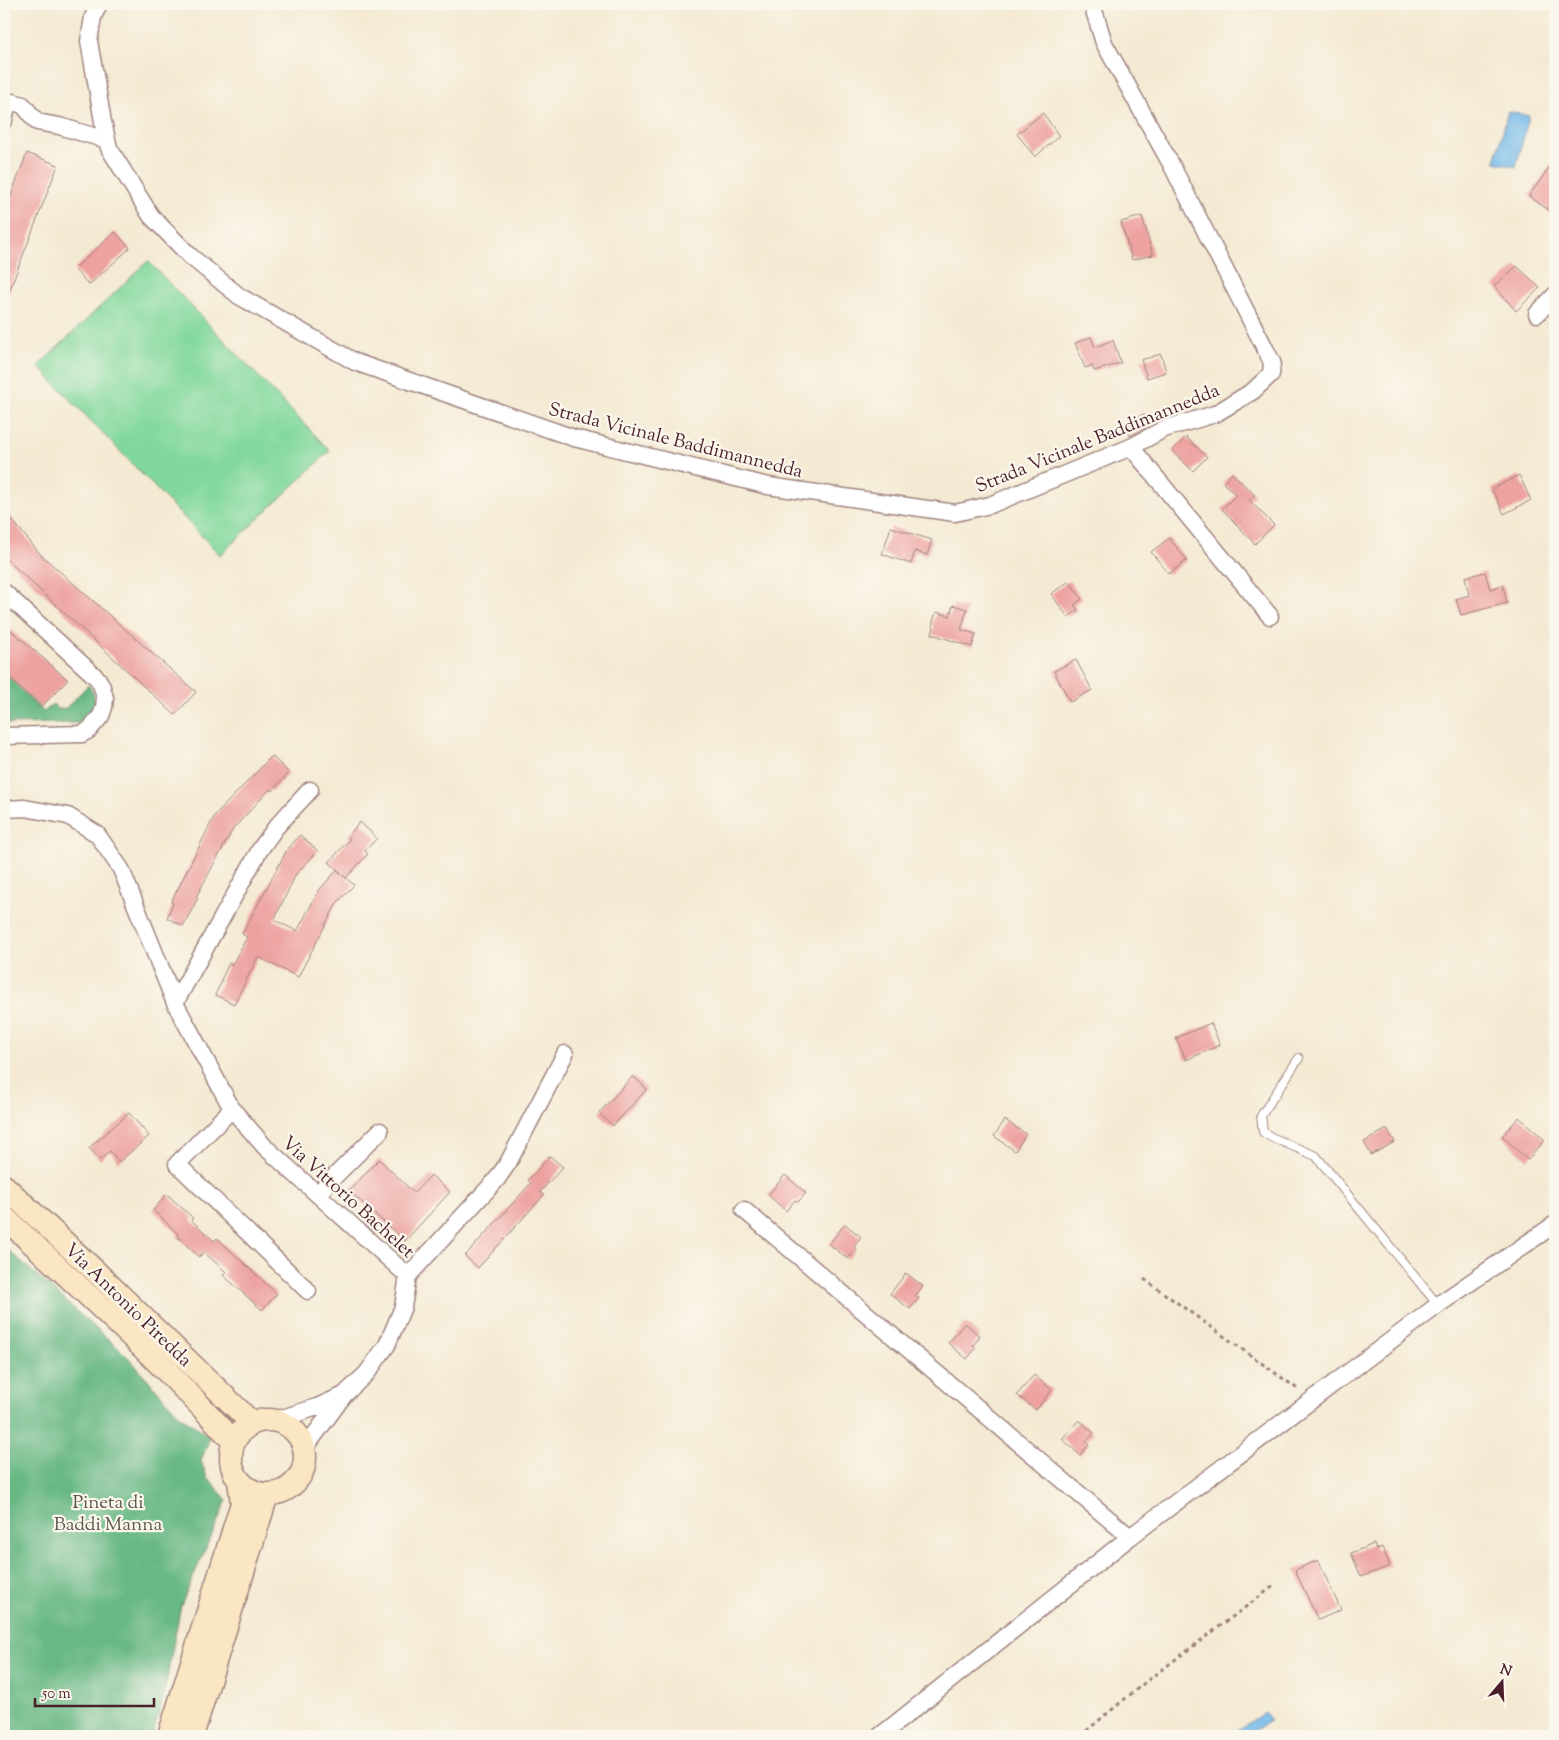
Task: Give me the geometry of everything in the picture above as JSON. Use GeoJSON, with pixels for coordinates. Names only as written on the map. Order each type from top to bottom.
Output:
{"type":"FeatureCollection","features":[{"type":"Feature","properties":{"kind":"street","name":"Strada Vicinale Baddimannedda"},"geometry":{"type":"LineString","coordinates":[[99,4],[89,41],[109,148],[151,216],[190,256],[239,296],[355,362],[574,438],[768,486],[955,512],[990,505],[1131,447],[1164,429],[1215,414],[1253,391],[1271,374],[1272,362],[1172,166],[1104,43],[1092,4]]}},
{"type":"Feature","properties":{"kind":"street"},"geometry":{"type":"LineString","coordinates":[[4,120],[7,106],[13,102],[23,106],[37,122],[59,126],[107,140]]}},
{"type":"Feature","properties":{"kind":"street"},"geometry":{"type":"LineString","coordinates":[[1537,314],[1555,295]]}},
{"type":"Feature","properties":{"kind":"street"},"geometry":{"type":"LineString","coordinates":[[1131,447],[1270,616]]}},
{"type":"Feature","properties":{"kind":"street"},"geometry":{"type":"LineString","coordinates":[[4,592],[98,679],[105,698],[101,716],[96,723],[82,734],[4,736]]}},
{"type":"Feature","properties":{"kind":"street"},"geometry":{"type":"LineString","coordinates":[[175,1003],[259,852],[276,827],[310,790]]}},
{"type":"Feature","properties":{"kind":"street","name":"Via Vittorio Bachelet"},"geometry":{"type":"LineString","coordinates":[[4,808],[25,808],[68,816],[97,834],[121,868],[175,1003],[232,1109],[265,1147],[408,1276],[403,1307],[387,1345],[367,1373],[344,1395],[305,1448]]}},
{"type":"Feature","properties":{"kind":"street"},"geometry":{"type":"LineString","coordinates":[[408,1276],[497,1179],[508,1163],[565,1054]]}},
{"type":"Feature","properties":{"kind":"street"},"geometry":{"type":"LineString","coordinates":[[232,1109],[177,1164],[308,1291]]}},
{"type":"Feature","properties":{"kind":"street"},"geometry":{"type":"LineString","coordinates":[[317,1194],[380,1131]]}},
{"type":"Feature","properties":{"kind":"street","name":"Via Antonio Piredda"},"geometry":{"type":"LineString","coordinates":[[4,1186],[252,1423]]}},
{"type":"Feature","properties":{"kind":"street"},"geometry":{"type":"LineString","coordinates":[[744,1210],[1130,1536]]}},
{"type":"Feature","properties":{"kind":"street","name":"Via Antonio Piredda"},"geometry":{"type":"LineString","coordinates":[[4,1216],[100,1306],[203,1408],[234,1442]]}},
{"type":"Feature","properties":{"kind":"street"},"geometry":{"type":"LineString","coordinates":[[880,1736],[1130,1536],[1438,1305],[1555,1224]]}},
{"type":"Feature","properties":{"kind":"street","name":"Via Vittorio Bachelet"},"geometry":{"type":"LineString","coordinates":[[276,1420],[317,1407],[344,1395]]}},
{"type":"Feature","properties":{"kind":"street"},"geometry":{"type":"LineString","coordinates":[[276,1420],[286,1424],[301,1438],[305,1448],[306,1460],[303,1471],[289,1489],[278,1494],[256,1493],[239,1481],[231,1462],[231,1452],[234,1442],[241,1431],[252,1423],[276,1420]]}},
{"type":"Feature","properties":{"kind":"street"},"geometry":{"type":"LineString","coordinates":[[169,1736],[242,1503],[239,1481]]}},
{"type":"Feature","properties":{"kind":"street"},"geometry":{"type":"LineString","coordinates":[[192,1736],[266,1494]]}},
{"type":"Feature","properties":{"kind":"lane"},"geometry":{"type":"LineString","coordinates":[[1299,1058],[1261,1116],[1263,1132],[1272,1138],[1316,1156],[1438,1305]]}},
{"type":"Feature","properties":{"kind":"path"},"geometry":{"type":"LineString","coordinates":[[1144,1279],[1311,1400]]}},
{"type":"Feature","properties":{"kind":"path"},"geometry":{"type":"LineString","coordinates":[[1080,1736],[1148,1680],[1275,1585]]}},
{"type":"Feature","properties":{"kind":"green space"},"geometry":{"type":"Polygon","coordinates":[[[148,261],[330,451],[220,555],[38,366],[148,261]]]}},
{"type":"Feature","properties":{"kind":"green space"},"geometry":{"type":"Polygon","coordinates":[[[4,672],[44,712],[53,704],[58,709],[66,708],[88,685],[94,696],[94,707],[88,716],[77,723],[4,724],[4,672]]]}},
{"type":"Feature","properties":{"kind":"green space","name":"Pineta di Baddi Manna"},"geometry":{"type":"Polygon","coordinates":[[[4,1246],[128,1357],[180,1416],[210,1437],[201,1461],[207,1477],[227,1500],[181,1605],[163,1699],[152,1736],[4,1736],[4,1246]]]}},
{"type":"Feature","properties":{"kind":"water"},"geometry":{"type":"Polygon","coordinates":[[[1508,111],[1529,116],[1516,167],[1495,162],[1508,111]]]}},
{"type":"Feature","properties":{"kind":"water"},"geometry":{"type":"Polygon","coordinates":[[[1265,1712],[1270,1720],[1247,1736],[1229,1736],[1265,1712]]]}},
{"type":"Feature","properties":{"kind":"building"},"geometry":{"type":"Polygon","coordinates":[[[1043,113],[1059,136],[1035,157],[1017,134],[1043,113]]]}},
{"type":"Feature","properties":{"kind":"building"},"geometry":{"type":"Polygon","coordinates":[[[27,153],[58,165],[5,302],[4,214],[27,153]]]}},
{"type":"Feature","properties":{"kind":"building"},"geometry":{"type":"Polygon","coordinates":[[[1555,159],[1555,215],[1529,196],[1555,159]]]}},
{"type":"Feature","properties":{"kind":"building"},"geometry":{"type":"Polygon","coordinates":[[[1142,216],[1153,255],[1132,260],[1121,222],[1142,216]]]}},
{"type":"Feature","properties":{"kind":"building"},"geometry":{"type":"Polygon","coordinates":[[[115,232],[130,248],[89,285],[74,269],[115,232]]]}},
{"type":"Feature","properties":{"kind":"building"},"geometry":{"type":"Polygon","coordinates":[[[1517,266],[1540,288],[1516,311],[1494,286],[1517,266]]]}},
{"type":"Feature","properties":{"kind":"building"},"geometry":{"type":"Polygon","coordinates":[[[1091,337],[1095,347],[1113,340],[1121,363],[1094,371],[1092,366],[1085,368],[1075,343],[1091,337]]]}},
{"type":"Feature","properties":{"kind":"building"},"geometry":{"type":"Polygon","coordinates":[[[1161,354],[1166,372],[1147,378],[1141,360],[1161,354]]]}},
{"type":"Feature","properties":{"kind":"building"},"geometry":{"type":"Polygon","coordinates":[[[1144,414],[1145,428],[1130,436],[1125,424],[1144,414]]]}},
{"type":"Feature","properties":{"kind":"building"},"geometry":{"type":"Polygon","coordinates":[[[1186,437],[1207,457],[1193,471],[1172,451],[1186,437]]]}},
{"type":"Feature","properties":{"kind":"building"},"geometry":{"type":"Polygon","coordinates":[[[1232,473],[1255,495],[1249,500],[1274,525],[1255,544],[1222,509],[1236,495],[1223,483],[1232,473]]]}},
{"type":"Feature","properties":{"kind":"building"},"geometry":{"type":"Polygon","coordinates":[[[1519,475],[1531,500],[1504,514],[1492,489],[1519,475]]]}},
{"type":"Feature","properties":{"kind":"building"},"geometry":{"type":"Polygon","coordinates":[[[4,510],[40,554],[196,692],[175,715],[4,557],[4,510]]]}},
{"type":"Feature","properties":{"kind":"building"},"geometry":{"type":"Polygon","coordinates":[[[891,527],[932,540],[927,555],[915,551],[911,564],[882,554],[891,527]]]}},
{"type":"Feature","properties":{"kind":"building"},"geometry":{"type":"Polygon","coordinates":[[[1169,538],[1187,560],[1169,574],[1151,552],[1169,538]]]}},
{"type":"Feature","properties":{"kind":"building"},"geometry":{"type":"Polygon","coordinates":[[[1485,572],[1490,589],[1503,585],[1507,603],[1461,615],[1456,599],[1469,595],[1465,577],[1485,572]]]}},
{"type":"Feature","properties":{"kind":"building"},"geometry":{"type":"Polygon","coordinates":[[[1069,581],[1082,599],[1074,605],[1078,610],[1068,617],[1051,594],[1069,581]]]}},
{"type":"Feature","properties":{"kind":"building"},"geometry":{"type":"Polygon","coordinates":[[[953,605],[967,609],[961,630],[976,634],[972,647],[932,634],[936,612],[950,616],[953,605]]]}},
{"type":"Feature","properties":{"kind":"building"},"geometry":{"type":"Polygon","coordinates":[[[4,624],[68,680],[40,708],[4,672],[4,624]]]}},
{"type":"Feature","properties":{"kind":"building"},"geometry":{"type":"Polygon","coordinates":[[[1076,660],[1092,690],[1070,702],[1054,671],[1076,660]]]}},
{"type":"Feature","properties":{"kind":"building"},"geometry":{"type":"Polygon","coordinates":[[[272,756],[289,773],[272,791],[270,789],[233,829],[196,897],[198,898],[183,926],[167,918],[173,903],[171,902],[215,815],[272,756]]]}},
{"type":"Feature","properties":{"kind":"building"},"geometry":{"type":"Polygon","coordinates":[[[360,822],[377,838],[365,851],[368,854],[346,878],[329,862],[350,839],[348,836],[360,822]]]}},
{"type":"Feature","properties":{"kind":"building"},"geometry":{"type":"Polygon","coordinates":[[[300,835],[318,851],[296,874],[274,920],[297,931],[320,889],[337,870],[354,885],[337,903],[298,977],[258,957],[234,1004],[215,995],[229,963],[232,965],[247,937],[242,934],[287,850],[300,835]]]}},
{"type":"Feature","properties":{"kind":"building"},"geometry":{"type":"Polygon","coordinates":[[[1211,1023],[1220,1045],[1186,1060],[1176,1038],[1211,1023]]]}},
{"type":"Feature","properties":{"kind":"building"},"geometry":{"type":"Polygon","coordinates":[[[633,1076],[647,1089],[613,1126],[599,1113],[633,1076]]]}},
{"type":"Feature","properties":{"kind":"building"},"geometry":{"type":"Polygon","coordinates":[[[129,1113],[149,1136],[119,1162],[110,1151],[100,1160],[89,1148],[129,1113]]]}},
{"type":"Feature","properties":{"kind":"building"},"geometry":{"type":"Polygon","coordinates":[[[1519,1117],[1545,1140],[1528,1160],[1502,1136],[1519,1117]]]}},
{"type":"Feature","properties":{"kind":"building"},"geometry":{"type":"Polygon","coordinates":[[[1005,1120],[1026,1134],[1015,1151],[994,1136],[1005,1120]]]}},
{"type":"Feature","properties":{"kind":"building"},"geometry":{"type":"Polygon","coordinates":[[[1387,1129],[1395,1142],[1371,1155],[1364,1142],[1387,1129]]]}},
{"type":"Feature","properties":{"kind":"building"},"geometry":{"type":"Polygon","coordinates":[[[550,1156],[563,1167],[540,1192],[544,1195],[478,1268],[465,1256],[531,1183],[528,1180],[550,1156]]]}},
{"type":"Feature","properties":{"kind":"building"},"geometry":{"type":"Polygon","coordinates":[[[379,1159],[414,1193],[431,1175],[450,1192],[405,1241],[349,1191],[379,1159]]]}},
{"type":"Feature","properties":{"kind":"building"},"geometry":{"type":"Polygon","coordinates":[[[785,1175],[806,1193],[798,1202],[795,1200],[786,1211],[768,1195],[785,1175]]]}},
{"type":"Feature","properties":{"kind":"building"},"geometry":{"type":"Polygon","coordinates":[[[167,1194],[214,1241],[217,1238],[277,1294],[262,1310],[223,1275],[226,1272],[204,1252],[199,1257],[153,1210],[167,1194]]]}},
{"type":"Feature","properties":{"kind":"building"},"geometry":{"type":"Polygon","coordinates":[[[845,1224],[861,1237],[854,1247],[856,1249],[848,1259],[829,1244],[845,1224]]]}},
{"type":"Feature","properties":{"kind":"building"},"geometry":{"type":"Polygon","coordinates":[[[906,1273],[923,1286],[915,1296],[919,1298],[910,1309],[890,1294],[906,1273]]]}},
{"type":"Feature","properties":{"kind":"building"},"geometry":{"type":"Polygon","coordinates":[[[965,1323],[980,1336],[973,1346],[976,1348],[967,1359],[948,1343],[965,1323]]]}},
{"type":"Feature","properties":{"kind":"building"},"geometry":{"type":"Polygon","coordinates":[[[1034,1375],[1052,1390],[1036,1410],[1017,1395],[1034,1375]]]}},
{"type":"Feature","properties":{"kind":"building"},"geometry":{"type":"Polygon","coordinates":[[[1079,1420],[1094,1433],[1086,1442],[1089,1445],[1080,1455],[1062,1439],[1079,1420]]]}},
{"type":"Feature","properties":{"kind":"building"},"geometry":{"type":"Polygon","coordinates":[[[1374,1544],[1376,1550],[1382,1547],[1390,1566],[1361,1577],[1351,1553],[1374,1544]]]}},
{"type":"Feature","properties":{"kind":"building"},"geometry":{"type":"Polygon","coordinates":[[[1318,1560],[1341,1610],[1318,1620],[1295,1570],[1318,1560]]]}}]}
